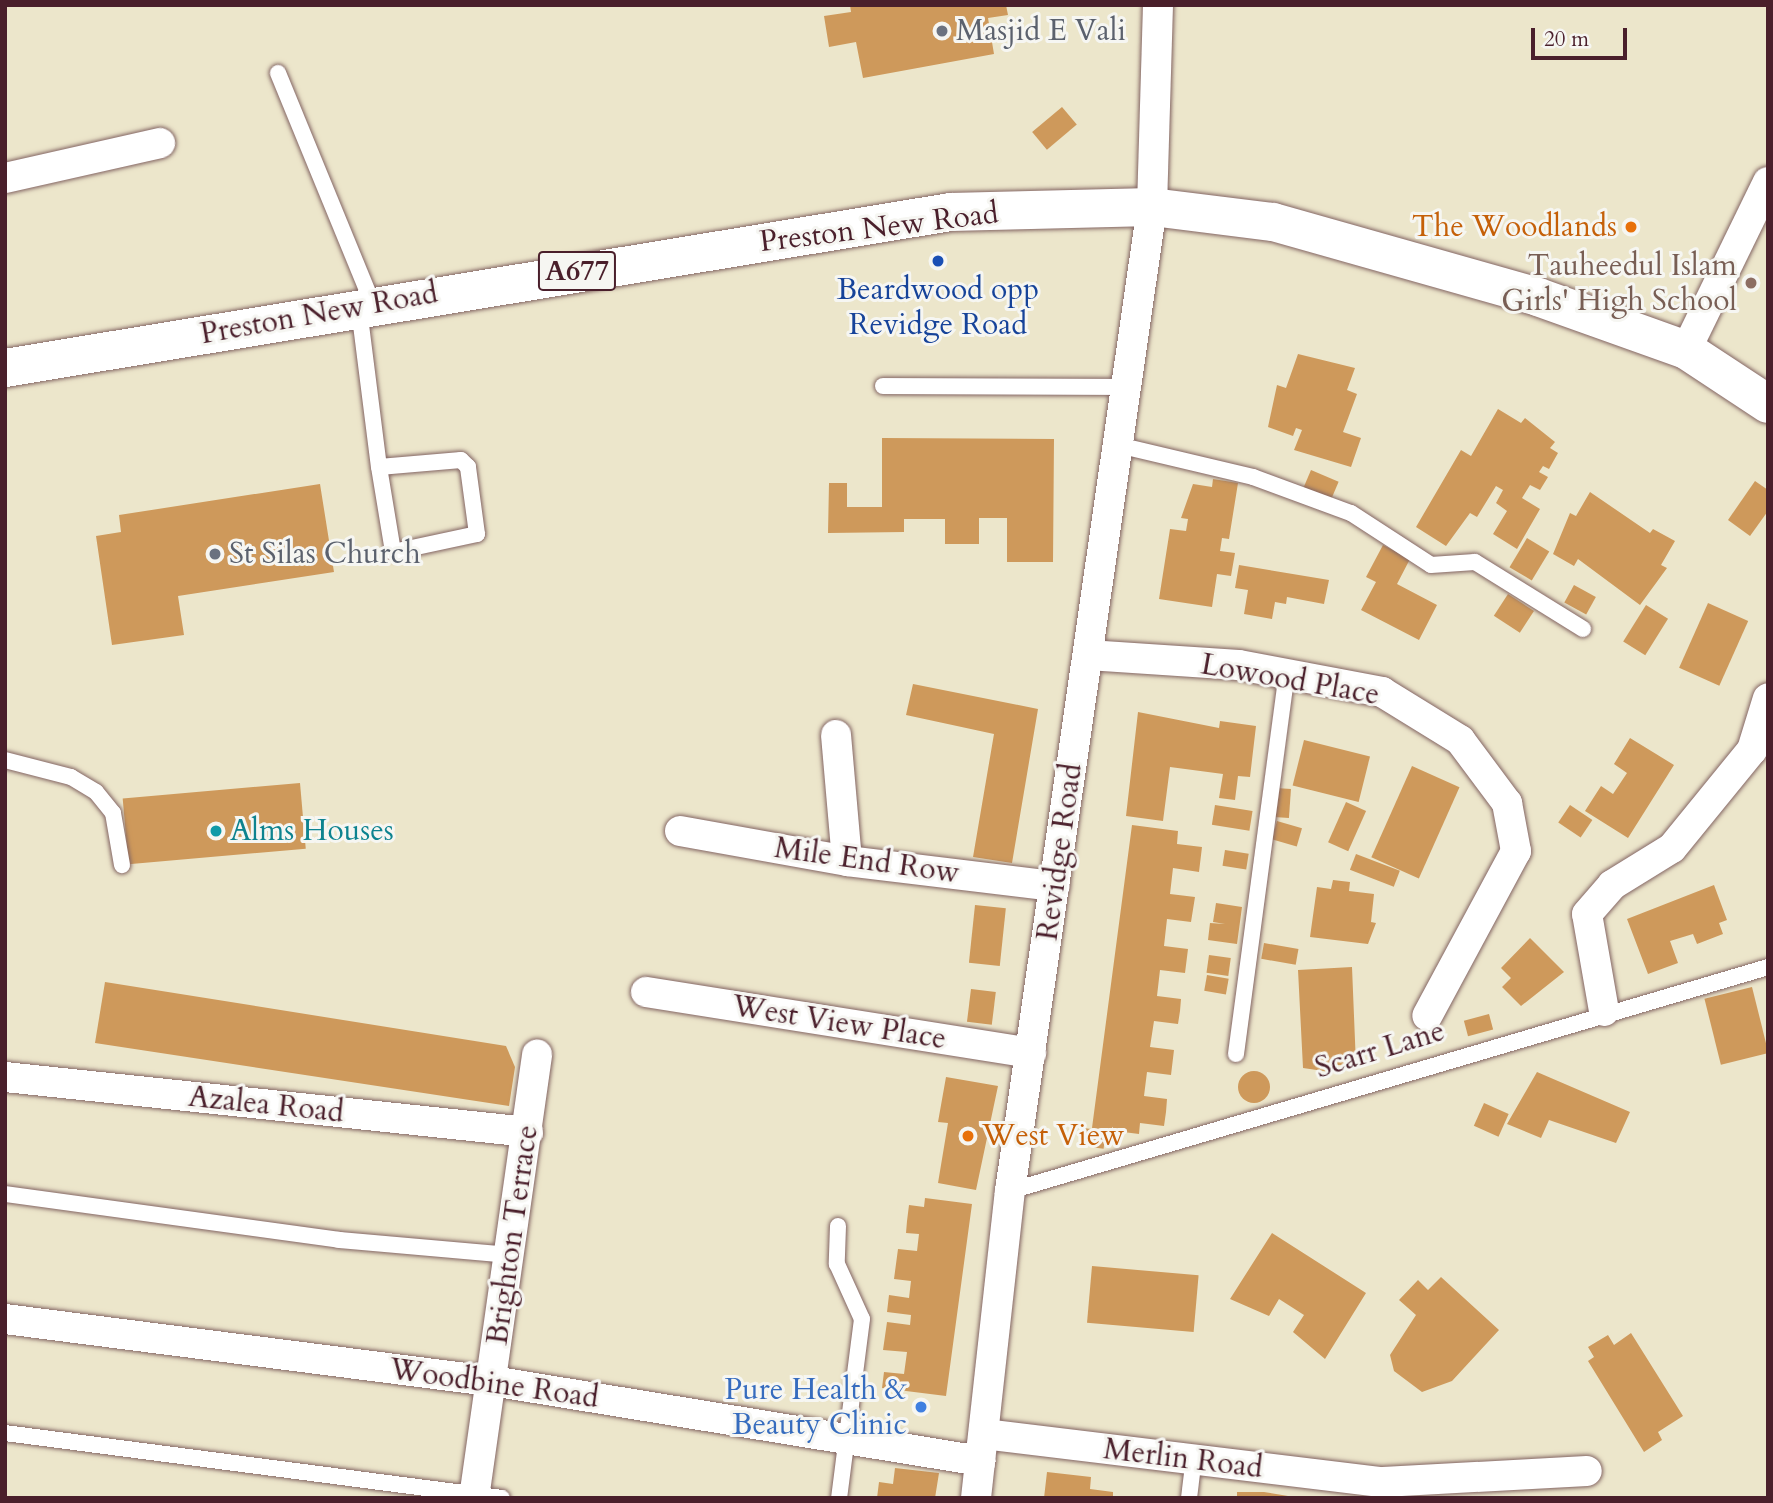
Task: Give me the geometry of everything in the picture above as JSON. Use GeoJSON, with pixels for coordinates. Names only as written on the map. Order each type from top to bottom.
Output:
{"type":"FeatureCollection","features":[{"type":"Feature","properties":{"kind":"highway","name":"Preston New Road"},"geometry":{"type":"LineString","coordinates":[[5,368],[366,306],[950,212],[1152,207],[1273,222],[1538,297],[1686,350],[1768,404]]}},
{"type":"Feature","properties":{"kind":"street","name":"Revidge Road"},"geometry":{"type":"LineString","coordinates":[[976,1498],[1010,1191],[1152,207],[1158,5]]}},
{"type":"Feature","properties":{"kind":"street"},"geometry":{"type":"LineString","coordinates":[[5,178],[160,143]]}},
{"type":"Feature","properties":{"kind":"street"},"geometry":{"type":"LineString","coordinates":[[1686,350],[1768,182]]}},
{"type":"Feature","properties":{"kind":"street","name":"Lowood Place"},"geometry":{"type":"LineString","coordinates":[[1088,655],[1287,674],[1382,692],[1460,740],[1507,803],[1516,851],[1427,1016]]}},
{"type":"Feature","properties":{"kind":"street"},"geometry":{"type":"LineString","coordinates":[[1605,1011],[1587,914],[1612,885],[1672,848],[1752,750],[1768,698]]}},
{"type":"Feature","properties":{"kind":"street"},"geometry":{"type":"LineString","coordinates":[[836,735],[847,861]]}},
{"type":"Feature","properties":{"kind":"street","name":"Mile End Row"},"geometry":{"type":"LineString","coordinates":[[680,831],[847,861],[1055,886]]}},
{"type":"Feature","properties":{"kind":"street","name":"West View Place"},"geometry":{"type":"LineString","coordinates":[[646,992],[1031,1053]]}},
{"type":"Feature","properties":{"kind":"street","name":"Brighton Terrace"},"geometry":{"type":"LineString","coordinates":[[483,1496],[492,1381],[537,1054]]}},
{"type":"Feature","properties":{"kind":"street","name":"Azalea Road"},"geometry":{"type":"LineString","coordinates":[[5,1077],[528,1132]]}},
{"type":"Feature","properties":{"kind":"street","name":"Woodbine Road"},"geometry":{"type":"LineString","coordinates":[[5,1319],[492,1381],[849,1440],[982,1447]]}},
{"type":"Feature","properties":{"kind":"street","name":"Merlin Road"},"geometry":{"type":"LineString","coordinates":[[982,1447],[1194,1460],[1383,1490],[1587,1471]]}},
{"type":"Feature","properties":{"kind":"lane"},"geometry":{"type":"LineString","coordinates":[[278,73],[366,306],[379,467],[393,552],[477,534],[468,467],[461,460],[379,467]]}},
{"type":"Feature","properties":{"kind":"lane"},"geometry":{"type":"LineString","coordinates":[[883,386],[1126,387]]}},
{"type":"Feature","properties":{"kind":"lane"},"geometry":{"type":"LineString","coordinates":[[1118,445],[1253,477],[1351,513],[1431,565],[1475,562],[1583,629]]}},
{"type":"Feature","properties":{"kind":"lane"},"geometry":{"type":"LineString","coordinates":[[1236,1054],[1287,674]]}},
{"type":"Feature","properties":{"kind":"lane"},"geometry":{"type":"LineString","coordinates":[[5,760],[71,777],[96,792],[113,813],[121,865]]}},
{"type":"Feature","properties":{"kind":"lane","name":"Scarr Lane"},"geometry":{"type":"LineString","coordinates":[[1010,1191],[1605,1011],[1768,967]]}},
{"type":"Feature","properties":{"kind":"lane"},"geometry":{"type":"LineString","coordinates":[[5,1194],[339,1240],[510,1255]]}},
{"type":"Feature","properties":{"kind":"lane"},"geometry":{"type":"LineString","coordinates":[[838,1226],[837,1264],[862,1319],[849,1440],[839,1498]]}},
{"type":"Feature","properties":{"kind":"lane"},"geometry":{"type":"LineString","coordinates":[[5,1433],[483,1496]]}},
{"type":"Feature","properties":{"kind":"lane"},"geometry":{"type":"LineString","coordinates":[[1189,1498],[1194,1460]]}},
{"type":"Feature","properties":{"kind":"building"},"geometry":{"type":"Polygon","coordinates":[[[850,5],[1006,5],[1008,15],[988,18],[994,54],[863,78],[856,42],[829,47],[824,16],[851,12],[850,5]]]}},
{"type":"Feature","properties":{"kind":"building"},"geometry":{"type":"Polygon","coordinates":[[[1062,107],[1077,125],[1047,150],[1032,132],[1062,107]]]}},
{"type":"Feature","properties":{"kind":"building"},"geometry":{"type":"Polygon","coordinates":[[[1298,354],[1355,368],[1347,390],[1357,394],[1343,432],[1361,438],[1351,467],[1294,450],[1302,430],[1296,428],[1293,436],[1268,427],[1277,385],[1286,388],[1298,354]]]}},
{"type":"Feature","properties":{"kind":"building"},"geometry":{"type":"Polygon","coordinates":[[[1498,409],[1521,423],[1525,418],[1555,442],[1550,448],[1558,453],[1549,469],[1543,466],[1539,472],[1548,477],[1540,490],[1530,485],[1522,498],[1540,509],[1517,549],[1493,534],[1507,511],[1496,503],[1503,490],[1496,486],[1477,517],[1470,513],[1446,546],[1416,527],[1461,450],[1471,456],[1498,409]]]}},
{"type":"Feature","properties":{"kind":"building"},"geometry":{"type":"Polygon","coordinates":[[[882,438],[1054,439],[1053,562],[1007,562],[1007,518],[979,518],[979,544],[945,544],[945,519],[904,519],[904,532],[828,533],[829,483],[847,483],[847,507],[882,507],[882,438]]]}},
{"type":"Feature","properties":{"kind":"building"},"geometry":{"type":"Polygon","coordinates":[[[1311,470],[1339,482],[1331,499],[1304,487],[1311,470]]]}},
{"type":"Feature","properties":{"kind":"building"},"geometry":{"type":"Polygon","coordinates":[[[1213,479],[1238,483],[1229,539],[1222,538],[1220,551],[1235,553],[1231,576],[1217,574],[1212,607],[1159,599],[1170,529],[1186,531],[1188,519],[1181,518],[1193,484],[1212,487],[1213,479]]]}},
{"type":"Feature","properties":{"kind":"building"},"geometry":{"type":"Polygon","coordinates":[[[1755,481],[1768,490],[1768,511],[1750,536],[1728,520],[1755,481]]]}},
{"type":"Feature","properties":{"kind":"building","name":"St Silas Church"},"geometry":{"type":"Polygon","coordinates":[[[320,484],[334,572],[178,596],[184,635],[112,645],[96,536],[121,532],[119,515],[320,484]]]}},
{"type":"Feature","properties":{"kind":"building"},"geometry":{"type":"Polygon","coordinates":[[[1590,492],[1650,533],[1653,529],[1675,541],[1661,565],[1667,568],[1640,605],[1578,559],[1574,566],[1553,554],[1570,513],[1576,516],[1590,492]]]}},
{"type":"Feature","properties":{"kind":"building"},"geometry":{"type":"Polygon","coordinates":[[[1527,538],[1549,551],[1532,581],[1509,567],[1527,538]]]}},
{"type":"Feature","properties":{"kind":"building"},"geometry":{"type":"Polygon","coordinates":[[[1383,545],[1410,559],[1397,584],[1437,605],[1419,640],[1361,610],[1376,582],[1366,577],[1383,545]]]}},
{"type":"Feature","properties":{"kind":"building"},"geometry":{"type":"Polygon","coordinates":[[[1239,565],[1329,580],[1324,604],[1287,597],[1286,604],[1275,602],[1272,619],[1244,614],[1248,590],[1235,588],[1239,565]]]}},
{"type":"Feature","properties":{"kind":"building"},"geometry":{"type":"Polygon","coordinates":[[[1574,585],[1596,597],[1586,615],[1564,602],[1574,585]]]}},
{"type":"Feature","properties":{"kind":"building"},"geometry":{"type":"Polygon","coordinates":[[[1508,594],[1534,611],[1520,633],[1494,616],[1508,594]]]}},
{"type":"Feature","properties":{"kind":"building"},"geometry":{"type":"Polygon","coordinates":[[[1708,603],[1748,621],[1719,686],[1679,668],[1708,603]]]}},
{"type":"Feature","properties":{"kind":"building"},"geometry":{"type":"Polygon","coordinates":[[[1646,605],[1668,619],[1645,655],[1623,641],[1646,605]]]}},
{"type":"Feature","properties":{"kind":"building"},"geometry":{"type":"Polygon","coordinates":[[[913,684],[1038,709],[1012,863],[973,857],[994,734],[906,715],[913,684]]]}},
{"type":"Feature","properties":{"kind":"building"},"geometry":{"type":"Polygon","coordinates":[[[1138,712],[1219,728],[1220,721],[1256,726],[1250,777],[1238,776],[1235,800],[1219,798],[1223,774],[1170,767],[1163,821],[1126,816],[1138,712]]]}},
{"type":"Feature","properties":{"kind":"building"},"geometry":{"type":"Polygon","coordinates":[[[1630,738],[1674,765],[1628,838],[1585,811],[1601,786],[1613,794],[1627,773],[1614,764],[1630,738]]]}},
{"type":"Feature","properties":{"kind":"building"},"geometry":{"type":"Polygon","coordinates":[[[1304,740],[1370,756],[1359,802],[1293,786],[1304,740]]]}},
{"type":"Feature","properties":{"kind":"building"},"geometry":{"type":"Polygon","coordinates":[[[1412,766],[1460,787],[1419,879],[1371,857],[1412,766]]]}},
{"type":"Feature","properties":{"kind":"building","name":"Alms Houses"},"geometry":{"type":"Polygon","coordinates":[[[300,783],[306,849],[128,864],[123,799],[300,783]]]}},
{"type":"Feature","properties":{"kind":"building"},"geometry":{"type":"Polygon","coordinates":[[[1276,788],[1291,789],[1289,818],[1274,817],[1276,788]]]}},
{"type":"Feature","properties":{"kind":"building"},"geometry":{"type":"Polygon","coordinates":[[[1346,802],[1366,811],[1348,851],[1328,842],[1346,802]]]}},
{"type":"Feature","properties":{"kind":"building"},"geometry":{"type":"Polygon","coordinates":[[[1215,805],[1253,811],[1249,831],[1212,825],[1215,805]]]}},
{"type":"Feature","properties":{"kind":"building"},"geometry":{"type":"Polygon","coordinates":[[[1570,805],[1592,820],[1581,838],[1558,822],[1570,805]]]}},
{"type":"Feature","properties":{"kind":"building"},"geometry":{"type":"Polygon","coordinates":[[[1277,821],[1302,828],[1297,846],[1272,839],[1277,821]]]}},
{"type":"Feature","properties":{"kind":"building"},"geometry":{"type":"Polygon","coordinates":[[[1132,825],[1178,831],[1177,844],[1202,847],[1199,872],[1173,868],[1170,894],[1195,897],[1191,922],[1167,919],[1164,946],[1188,949],[1185,973],[1160,970],[1157,996],[1181,999],[1178,1024],[1154,1021],[1150,1047],[1174,1050],[1171,1075],[1147,1072],[1144,1096],[1167,1099],[1164,1126],[1140,1123],[1139,1134],[1092,1128],[1132,825]]]}},
{"type":"Feature","properties":{"kind":"building"},"geometry":{"type":"Polygon","coordinates":[[[1225,850],[1249,854],[1246,870],[1222,866],[1225,850]]]}},
{"type":"Feature","properties":{"kind":"building"},"geometry":{"type":"Polygon","coordinates":[[[1356,854],[1400,871],[1394,887],[1350,870],[1356,854]]]}},
{"type":"Feature","properties":{"kind":"building"},"geometry":{"type":"Polygon","coordinates":[[[1333,880],[1350,882],[1349,891],[1374,894],[1371,922],[1376,923],[1368,944],[1310,937],[1317,887],[1331,889],[1333,880]]]}},
{"type":"Feature","properties":{"kind":"building"},"geometry":{"type":"Polygon","coordinates":[[[1714,885],[1727,920],[1719,923],[1723,934],[1697,944],[1693,934],[1670,941],[1678,963],[1648,974],[1627,919],[1714,885]]]}},
{"type":"Feature","properties":{"kind":"building"},"geometry":{"type":"Polygon","coordinates":[[[1216,903],[1242,907],[1237,944],[1208,940],[1210,923],[1225,924],[1213,922],[1216,903]]]}},
{"type":"Feature","properties":{"kind":"building"},"geometry":{"type":"Polygon","coordinates":[[[975,905],[1006,908],[1000,966],[969,963],[975,905]]]}},
{"type":"Feature","properties":{"kind":"building"},"geometry":{"type":"Polygon","coordinates":[[[1530,938],[1564,972],[1521,1006],[1502,987],[1511,978],[1501,968],[1530,938]]]}},
{"type":"Feature","properties":{"kind":"building"},"geometry":{"type":"Polygon","coordinates":[[[1264,943],[1298,949],[1296,965],[1261,959],[1264,943]]]}},
{"type":"Feature","properties":{"kind":"building"},"geometry":{"type":"Polygon","coordinates":[[[1209,955],[1231,958],[1228,976],[1206,973],[1209,955]]]}},
{"type":"Feature","properties":{"kind":"building"},"geometry":{"type":"Polygon","coordinates":[[[1352,967],[1356,1065],[1337,1065],[1337,1073],[1303,1068],[1298,970],[1352,967]]]}},
{"type":"Feature","properties":{"kind":"building"},"geometry":{"type":"Polygon","coordinates":[[[1207,975],[1229,979],[1226,995],[1204,991],[1207,975]]]}},
{"type":"Feature","properties":{"kind":"building"},"geometry":{"type":"Polygon","coordinates":[[[105,982],[506,1046],[515,1067],[509,1106],[95,1043],[105,982]]]}},
{"type":"Feature","properties":{"kind":"building"},"geometry":{"type":"Polygon","coordinates":[[[1752,987],[1768,1053],[1721,1065],[1704,999],[1752,987]]]}},
{"type":"Feature","properties":{"kind":"building"},"geometry":{"type":"Polygon","coordinates":[[[971,989],[996,992],[992,1025],[967,1022],[971,989]]]}},
{"type":"Feature","properties":{"kind":"building"},"geometry":{"type":"Polygon","coordinates":[[[1489,1014],[1493,1029],[1468,1036],[1464,1021],[1489,1014]]]}},
{"type":"Feature","properties":{"kind":"building"},"geometry":{"type":"Polygon","coordinates":[[[1254,1071],[1265,1076],[1270,1087],[1265,1098],[1254,1103],[1243,1098],[1238,1087],[1243,1076],[1254,1071]]]}},
{"type":"Feature","properties":{"kind":"building"},"geometry":{"type":"Polygon","coordinates":[[[1537,1072],[1630,1112],[1616,1143],[1549,1120],[1541,1138],[1507,1124],[1537,1072]]]}},
{"type":"Feature","properties":{"kind":"building","name":"West View"},"geometry":{"type":"Polygon","coordinates":[[[946,1077],[998,1086],[976,1190],[938,1183],[948,1123],[938,1122],[946,1077]]]}},
{"type":"Feature","properties":{"kind":"building"},"geometry":{"type":"Polygon","coordinates":[[[1484,1103],[1509,1114],[1498,1137],[1474,1126],[1484,1103]]]}},
{"type":"Feature","properties":{"kind":"building"},"geometry":{"type":"Polygon","coordinates":[[[1083,1128],[1106,1131],[1104,1149],[1081,1146],[1083,1128]]]}},
{"type":"Feature","properties":{"kind":"building"},"geometry":{"type":"Polygon","coordinates":[[[925,1198],[972,1204],[946,1396],[882,1388],[884,1372],[904,1374],[907,1352],[883,1350],[887,1322],[910,1325],[911,1315],[887,1312],[889,1295],[909,1298],[911,1281],[894,1279],[898,1249],[917,1251],[919,1234],[906,1233],[909,1205],[924,1207],[925,1198]]]}},
{"type":"Feature","properties":{"kind":"building"},"geometry":{"type":"Polygon","coordinates":[[[1272,1233],[1366,1293],[1325,1359],[1293,1332],[1304,1315],[1279,1299],[1269,1316],[1230,1299],[1272,1233]]]}},
{"type":"Feature","properties":{"kind":"building"},"geometry":{"type":"Polygon","coordinates":[[[1092,1266],[1199,1275],[1194,1332],[1087,1323],[1092,1266]]]}},
{"type":"Feature","properties":{"kind":"building"},"geometry":{"type":"Polygon","coordinates":[[[1441,1277],[1499,1330],[1452,1381],[1422,1392],[1394,1371],[1390,1355],[1416,1315],[1399,1300],[1418,1280],[1428,1290],[1441,1277]]]}},
{"type":"Feature","properties":{"kind":"building"},"geometry":{"type":"Polygon","coordinates":[[[1631,1333],[1683,1416],[1658,1432],[1662,1440],[1644,1452],[1588,1361],[1594,1357],[1588,1347],[1608,1335],[1614,1345],[1631,1333]]]}},
{"type":"Feature","properties":{"kind":"building"},"geometry":{"type":"Polygon","coordinates":[[[895,1468],[939,1473],[935,1498],[877,1498],[879,1482],[893,1484],[895,1468]]]}},
{"type":"Feature","properties":{"kind":"building"},"geometry":{"type":"Polygon","coordinates":[[[1047,1472],[1091,1477],[1090,1489],[1113,1492],[1113,1498],[1044,1498],[1047,1472]]]}},
{"type":"Feature","properties":{"kind":"building"},"geometry":{"type":"Polygon","coordinates":[[[1237,1492],[1264,1492],[1300,1498],[1237,1498],[1237,1492]]]}},
{"type":"Feature","properties":{"kind":"place","name":"Masjid E Vali"},"geometry":{"type":"Point","coordinates":[942,31]}},
{"type":"Feature","properties":{"kind":"place","name":"The Woodlands"},"geometry":{"type":"Point","coordinates":[1631,227]}},
{"type":"Feature","properties":{"kind":"place","name":"Beardwood opp Revidge Road"},"geometry":{"type":"Point","coordinates":[938,261]}},
{"type":"Feature","properties":{"kind":"place","name":"Tauheedul Islam Girls' High School"},"geometry":{"type":"Point","coordinates":[1751,283]}},
{"type":"Feature","properties":{"kind":"place","name":"St Silas Church"},"geometry":{"type":"Point","coordinates":[215,554]}},
{"type":"Feature","properties":{"kind":"place","name":"Alms Houses"},"geometry":{"type":"Point","coordinates":[216,831]}},
{"type":"Feature","properties":{"kind":"place","name":"West View"},"geometry":{"type":"Point","coordinates":[968,1136]}},
{"type":"Feature","properties":{"kind":"place","name":"Pure Health & Beauty Clinic"},"geometry":{"type":"Point","coordinates":[921,1407]}}]}
